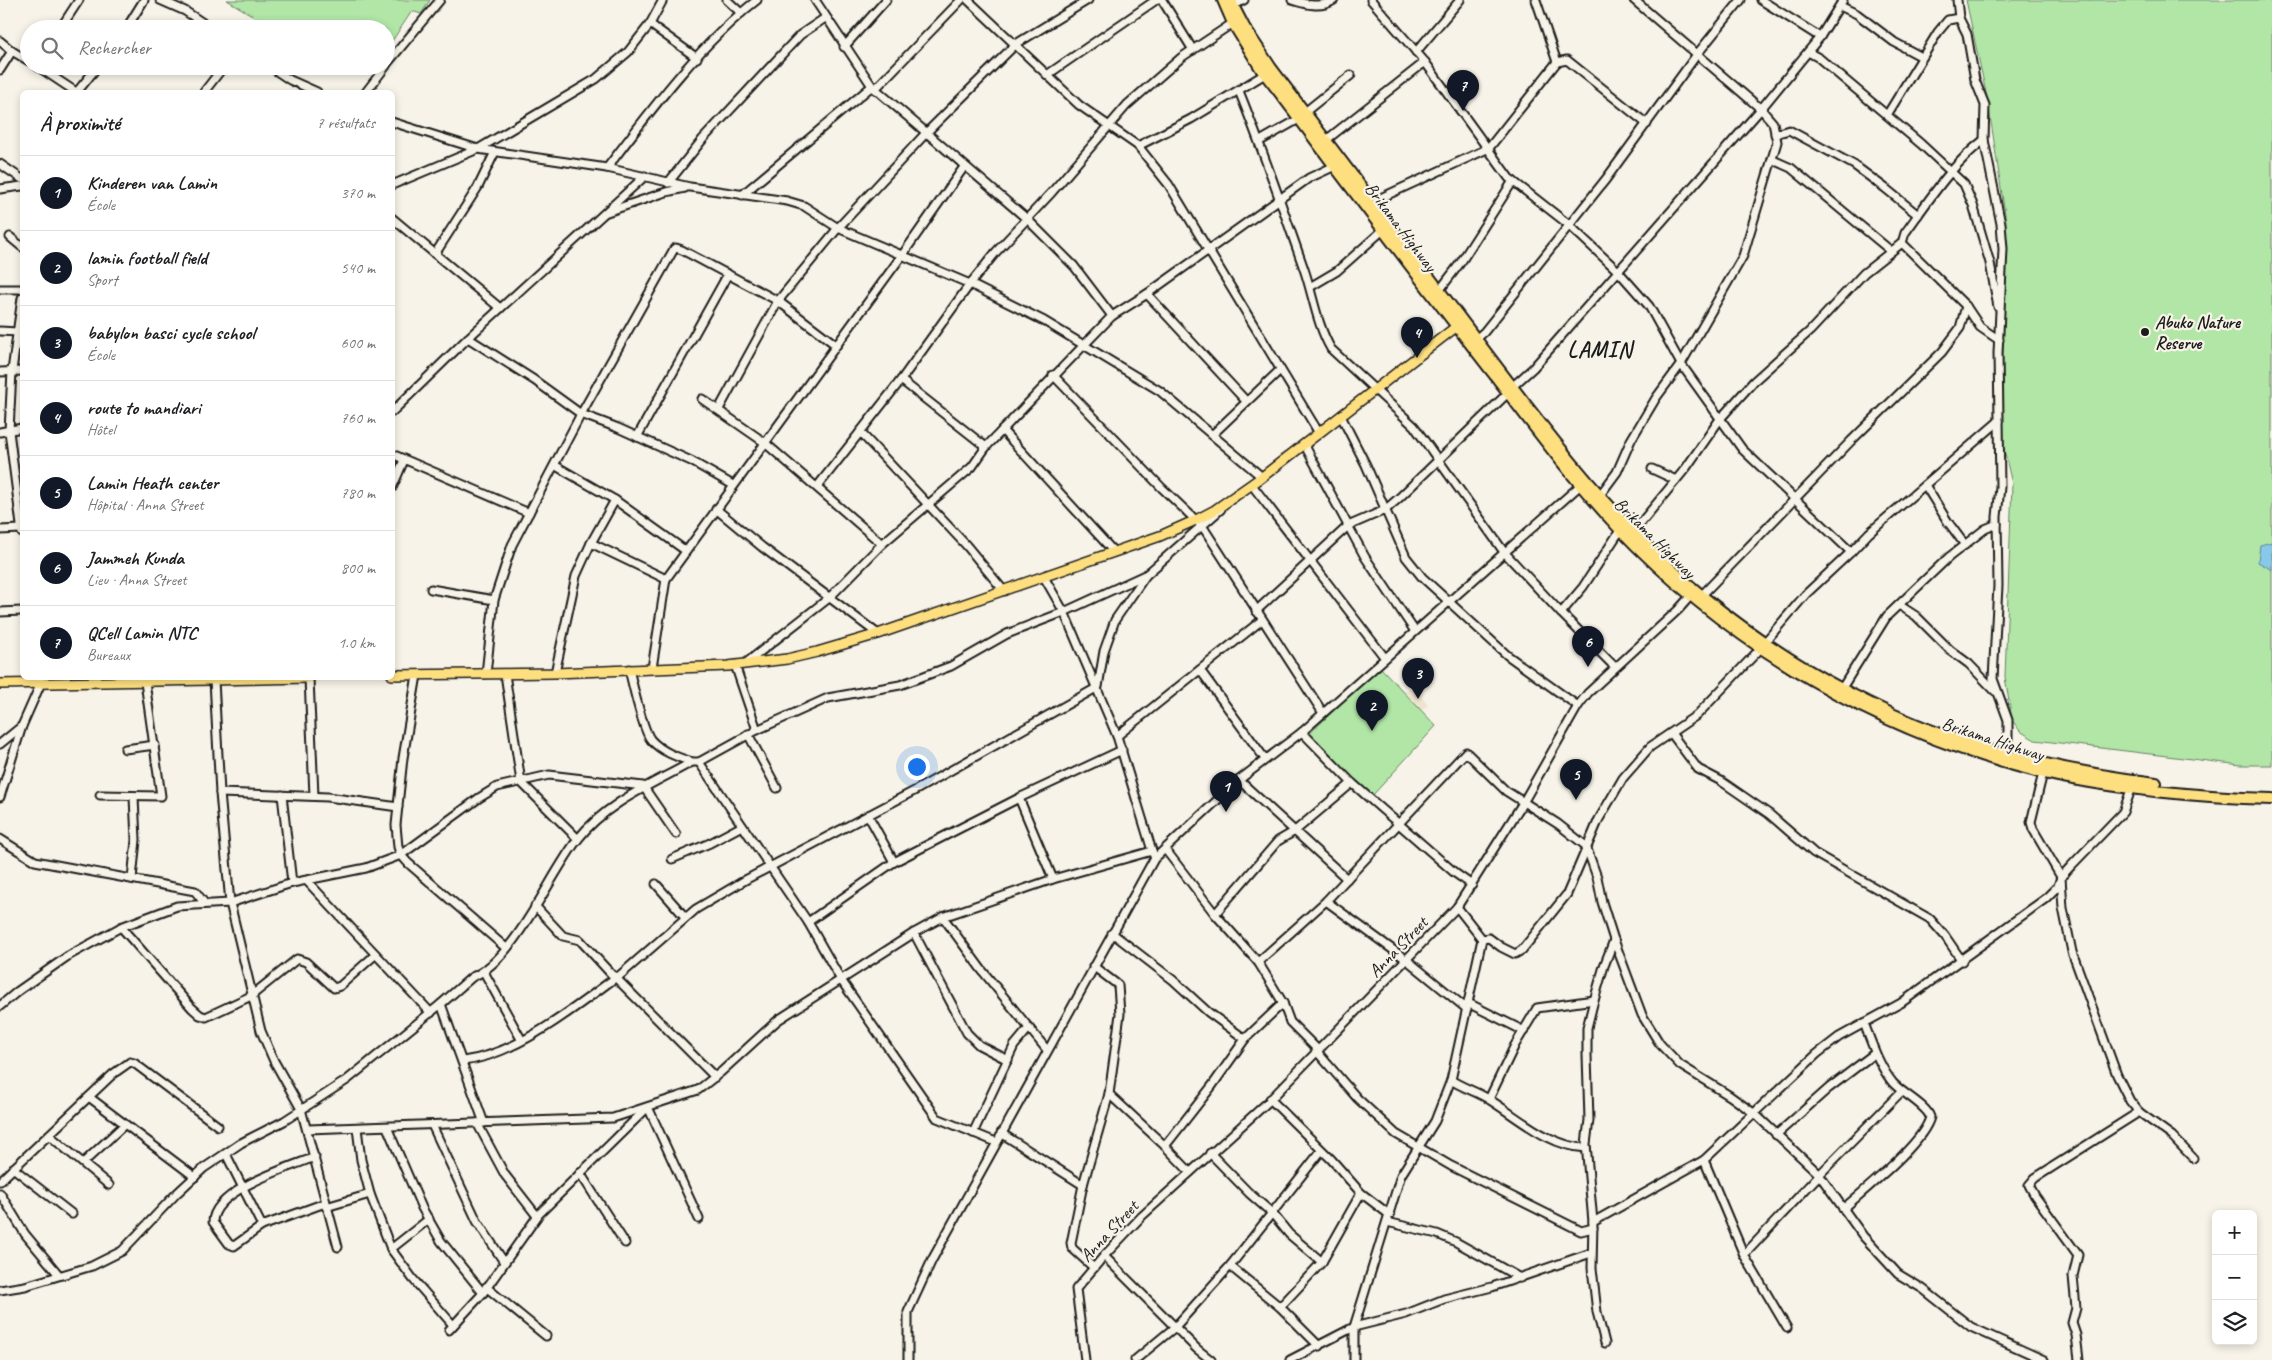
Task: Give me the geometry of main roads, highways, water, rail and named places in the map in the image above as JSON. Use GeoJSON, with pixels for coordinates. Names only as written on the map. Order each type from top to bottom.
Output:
{"type":"FeatureCollection","features":[{"type":"Feature","properties":{"kind":"highway","name":"Brikama Highway"},"geometry":{"type":"LineString","coordinates":[[1223,0],[1233,23],[1265,74],[1325,141],[1372,202],[1439,291],[1460,324],[1476,339],[1543,440],[1583,483],[1621,529],[1696,594],[1763,645],[1814,681],[1872,712],[1936,739],[2008,759],[2102,776],[2173,785],[2272,792]]}},
{"type":"Feature","properties":{"kind":"highway","name":"Brikama Highway"},"geometry":{"type":"LineString","coordinates":[[1232,3],[1261,54],[1335,166],[1383,230],[1460,324],[1510,390]]}},
{"type":"Feature","properties":{"kind":"highway","name":"Brikama Highway"},"geometry":{"type":"LineString","coordinates":[[1583,483],[1600,495],[1696,594]]}},
{"type":"Feature","properties":{"kind":"highway","name":"Brikama Highway"},"geometry":{"type":"LineString","coordinates":[[1763,645],[1842,688],[1906,719],[2043,773],[2132,788],[2272,799]]}},
{"type":"Feature","properties":{"kind":"main road"},"geometry":{"type":"LineString","coordinates":[[395,675],[555,673],[740,665],[817,652],[878,634],[1199,524],[1460,324]]}},
{"type":"Feature","properties":{"kind":"main road"},"geometry":{"type":"LineString","coordinates":[[0,684],[40,680],[145,682],[156,680]]}},
{"type":"Feature","properties":{"kind":"water"},"geometry":{"type":"Polygon","coordinates":[[[2272,542],[2272,570],[2258,562],[2260,545],[2272,542]]]}},
{"type":"Feature","properties":{"kind":"place","name":"QCell Lamin NTC"},"geometry":{"type":"Point","coordinates":[1463,111]}},
{"type":"Feature","properties":{"kind":"place","name":"Abuko Nature Reserve"},"geometry":{"type":"Point","coordinates":[2145,332]}},
{"type":"Feature","properties":{"kind":"place","name":"route to mandiari"},"geometry":{"type":"Point","coordinates":[1417,358]}},
{"type":"Feature","properties":{"kind":"place","name":"Jammeh Kunda"},"geometry":{"type":"Point","coordinates":[1588,667]}},
{"type":"Feature","properties":{"kind":"place","name":"babylon basci cycle school"},"geometry":{"type":"Point","coordinates":[1418,699]}},
{"type":"Feature","properties":{"kind":"place","name":"lamin football field"},"geometry":{"type":"Point","coordinates":[1372,731]}},
{"type":"Feature","properties":{"kind":"place","name":"Lamin Heath center"},"geometry":{"type":"Point","coordinates":[1576,800]}},
{"type":"Feature","properties":{"kind":"place","name":"Kinderen van Lamin"},"geometry":{"type":"Point","coordinates":[1226,812]}},
{"type":"Feature","properties":{"kind":"district","name":"LAMIN"},"geometry":{"type":"Point","coordinates":[1600,349]}}]}
